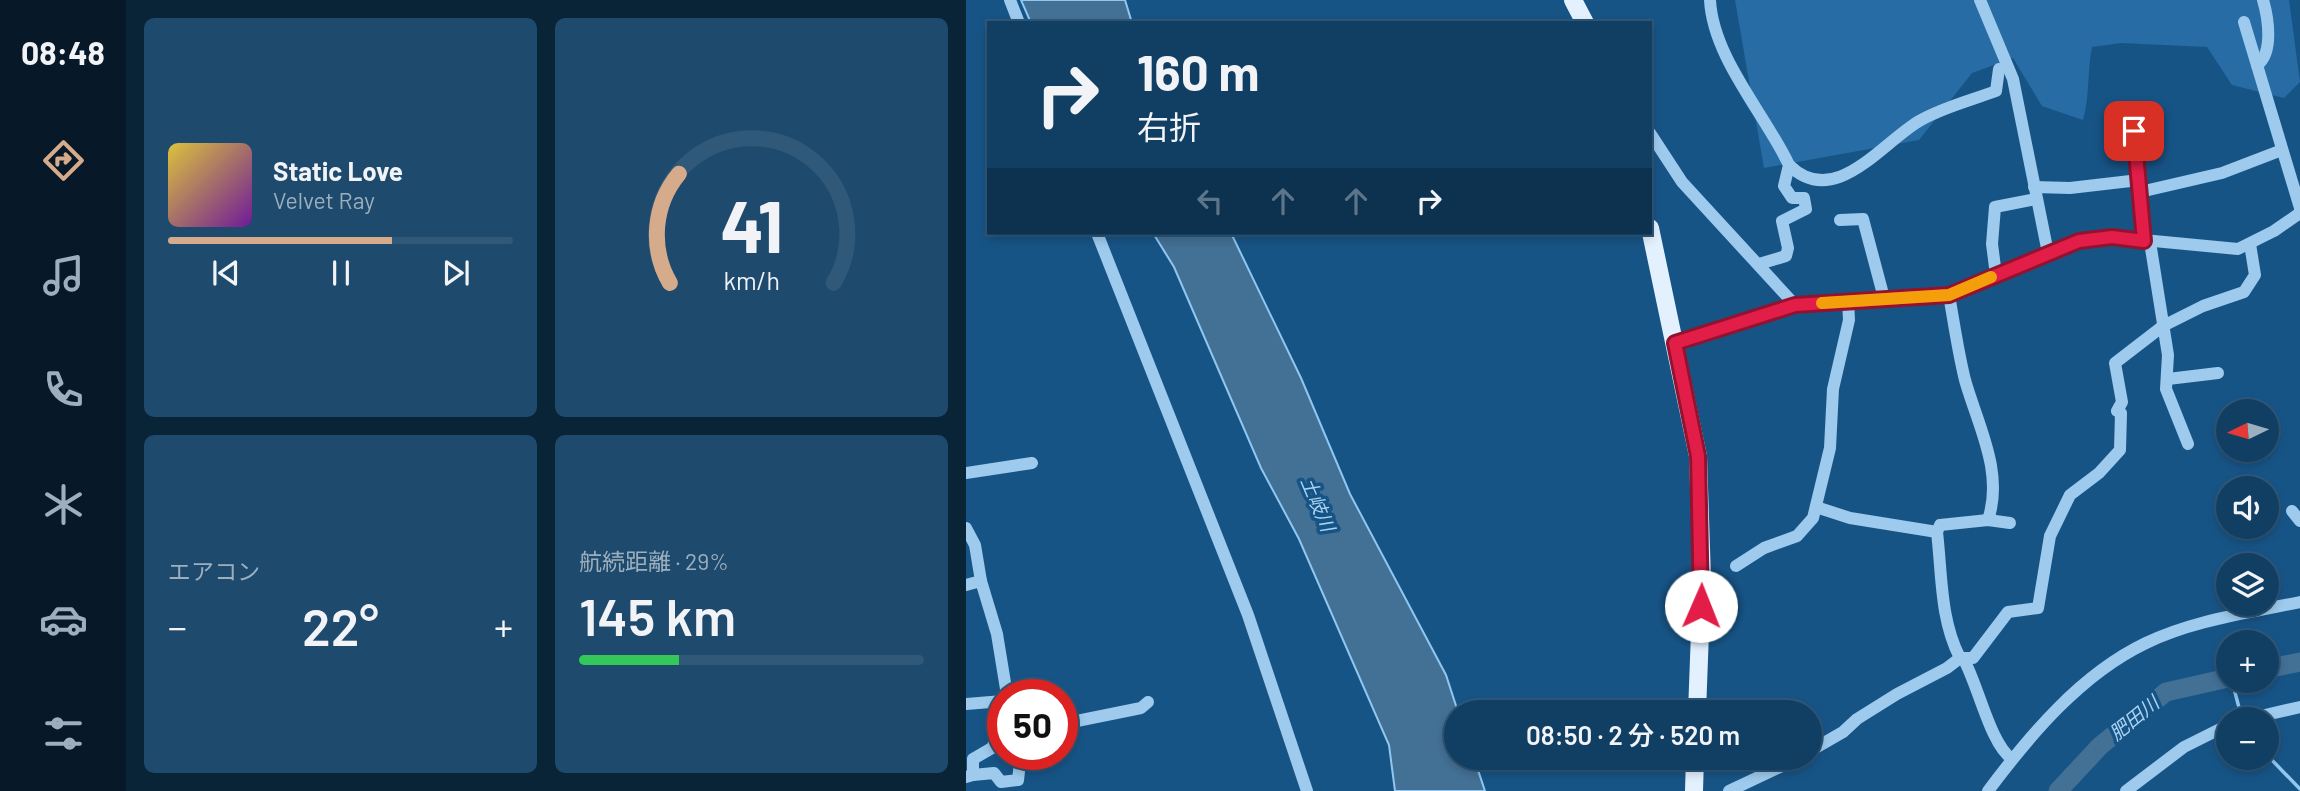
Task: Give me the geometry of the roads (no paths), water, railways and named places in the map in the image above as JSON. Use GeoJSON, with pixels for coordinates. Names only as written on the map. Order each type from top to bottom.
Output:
{"type":"FeatureCollection","features":[{"type":"Feature","properties":{"kind":"main road"},"geometry":{"type":"LineString","coordinates":[[1573,0],[1584,21]]}},
{"type":"Feature","properties":{"kind":"main road"},"geometry":{"type":"LineString","coordinates":[[1652,235],[1693,420],[1701,493],[1697,700]]}},
{"type":"Feature","properties":{"kind":"main road"},"geometry":{"type":"LineString","coordinates":[[1694,791],[1695,770]]}},
{"type":"Feature","properties":{"kind":"street"},"geometry":{"type":"LineString","coordinates":[[1010,0],[1018,21]]}},
{"type":"Feature","properties":{"kind":"street"},"geometry":{"type":"LineString","coordinates":[[1710,0],[1721,43],[1788,165],[1798,175],[1812,179],[1859,169],[1923,118],[1996,91],[1999,69]]}},
{"type":"Feature","properties":{"kind":"street"},"geometry":{"type":"LineString","coordinates":[[1980,0],[2013,79],[2048,253]]}},
{"type":"Feature","properties":{"kind":"street"},"geometry":{"type":"LineString","coordinates":[[2257,65],[2266,53],[2263,0]]}},
{"type":"Feature","properties":{"kind":"street"},"geometry":{"type":"LineString","coordinates":[[1675,343],[1795,305],[1949,295],[2079,241],[2112,237],[2238,249],[2250,244],[2300,210],[2295,177],[2282,150],[2244,22]]}},
{"type":"Feature","properties":{"kind":"street"},"geometry":{"type":"LineString","coordinates":[[2130,125],[2134,131],[2147,242],[2168,355],[2166,389],[2188,444]]}},
{"type":"Feature","properties":{"kind":"street"},"geometry":{"type":"LineString","coordinates":[[1652,136],[1682,182],[1795,305]]}},
{"type":"Feature","properties":{"kind":"street"},"geometry":{"type":"LineString","coordinates":[[1996,275],[1992,244],[1995,207],[2035,193],[2070,188],[2139,186],[2157,190],[2222,173],[2282,150]]}},
{"type":"Feature","properties":{"kind":"street"},"geometry":{"type":"LineString","coordinates":[[1759,264],[1786,256],[1788,248],[1782,221],[1807,207],[1804,198],[1792,198],[1784,186],[1788,165]]}},
{"type":"Feature","properties":{"kind":"street"},"geometry":{"type":"LineString","coordinates":[[1840,220],[1863,219],[1884,298]]}},
{"type":"Feature","properties":{"kind":"street"},"geometry":{"type":"LineString","coordinates":[[1098,235],[1248,615],[1307,791]]}},
{"type":"Feature","properties":{"kind":"street"},"geometry":{"type":"LineString","coordinates":[[1822,743],[1897,694],[1961,658],[1973,658],[2008,612],[2038,608],[2050,536],[2070,495],[2099,473],[2120,450],[2121,413],[2117,411],[2122,402],[2115,363],[2163,326],[2203,306],[2244,292],[2255,275],[2250,244]]}},
{"type":"Feature","properties":{"kind":"street"},"geometry":{"type":"LineString","coordinates":[[1949,295],[1966,381],[1978,415],[1994,482],[1996,497],[1988,520]]}},
{"type":"Feature","properties":{"kind":"street"},"geometry":{"type":"LineString","coordinates":[[1736,566],[1764,548],[1801,533],[1813,518],[1830,448],[1833,389],[1849,320],[1848,300]]}},
{"type":"Feature","properties":{"kind":"street"},"geometry":{"type":"LineString","coordinates":[[2168,380],[2218,373]]}},
{"type":"Feature","properties":{"kind":"street"},"geometry":{"type":"LineString","coordinates":[[966,473],[1032,463]]}},
{"type":"Feature","properties":{"kind":"street"},"geometry":{"type":"LineString","coordinates":[[1816,507],[1850,518],[1937,532]]}},
{"type":"Feature","properties":{"kind":"street"},"geometry":{"type":"LineString","coordinates":[[2010,523],[1988,520],[1940,526],[1937,532],[1950,638],[1979,689],[2001,749],[2012,759]]}},
{"type":"Feature","properties":{"kind":"street"},"geometry":{"type":"LineString","coordinates":[[966,527],[975,545],[981,581],[997,634],[1004,679]]}},
{"type":"Feature","properties":{"kind":"street"},"geometry":{"type":"LineString","coordinates":[[966,584],[981,581]]}},
{"type":"Feature","properties":{"kind":"street"},"geometry":{"type":"LineString","coordinates":[[1988,791],[2012,759],[2098,672],[2146,643],[2172,632],[2300,602]]}},
{"type":"Feature","properties":{"kind":"street"},"geometry":{"type":"LineString","coordinates":[[966,704],[987,702]]}},
{"type":"Feature","properties":{"kind":"street"},"geometry":{"type":"LineString","coordinates":[[1078,721],[1141,708],[1147,702]]}},
{"type":"Feature","properties":{"kind":"street"},"geometry":{"type":"LineString","coordinates":[[2279,712],[2300,707]]}},
{"type":"Feature","properties":{"kind":"street"},"geometry":{"type":"LineString","coordinates":[[2126,791],[2184,747],[2216,730]]}},
{"type":"Feature","properties":{"kind":"street"},"geometry":{"type":"LineString","coordinates":[[987,751],[973,759],[969,776],[994,774],[1001,782],[1018,779],[1019,770]]}},
{"type":"Feature","properties":{"kind":"street"},"geometry":{"type":"LineString","coordinates":[[1730,791],[1743,788],[1777,770]]}},
{"type":"Feature","properties":{"kind":"water"},"geometry":{"type":"Polygon","coordinates":[[[1021,0],[1125,0],[1131,21],[1030,21],[1021,0]]]}},
{"type":"Feature","properties":{"kind":"water","name":"土岐川"},"geometry":{"type":"Polygon","coordinates":[[[1154,235],[1232,235],[1301,378],[1350,494],[1446,675],[1454,700],[1444,700],[1444,770],[1478,770],[1485,791],[1395,791],[1389,745],[1299,539],[1261,468],[1174,267],[1154,235]]]}},
{"type":"Feature","properties":{"kind":"waterway","name":"肥田川"},"geometry":{"type":"LineString","coordinates":[[2279,666],[2300,662]]}},
{"type":"Feature","properties":{"kind":"waterway","name":"肥田川"},"geometry":{"type":"LineString","coordinates":[[2058,791],[2100,746],[2166,692],[2216,681]]}},
{"type":"Feature","properties":{"kind":"waterway"},"geometry":{"type":"LineString","coordinates":[[2235,693],[2239,707]]}},
{"type":"Feature","properties":{"kind":"waterway"},"geometry":{"type":"LineString","coordinates":[[2279,767],[2300,789]]}}]}
